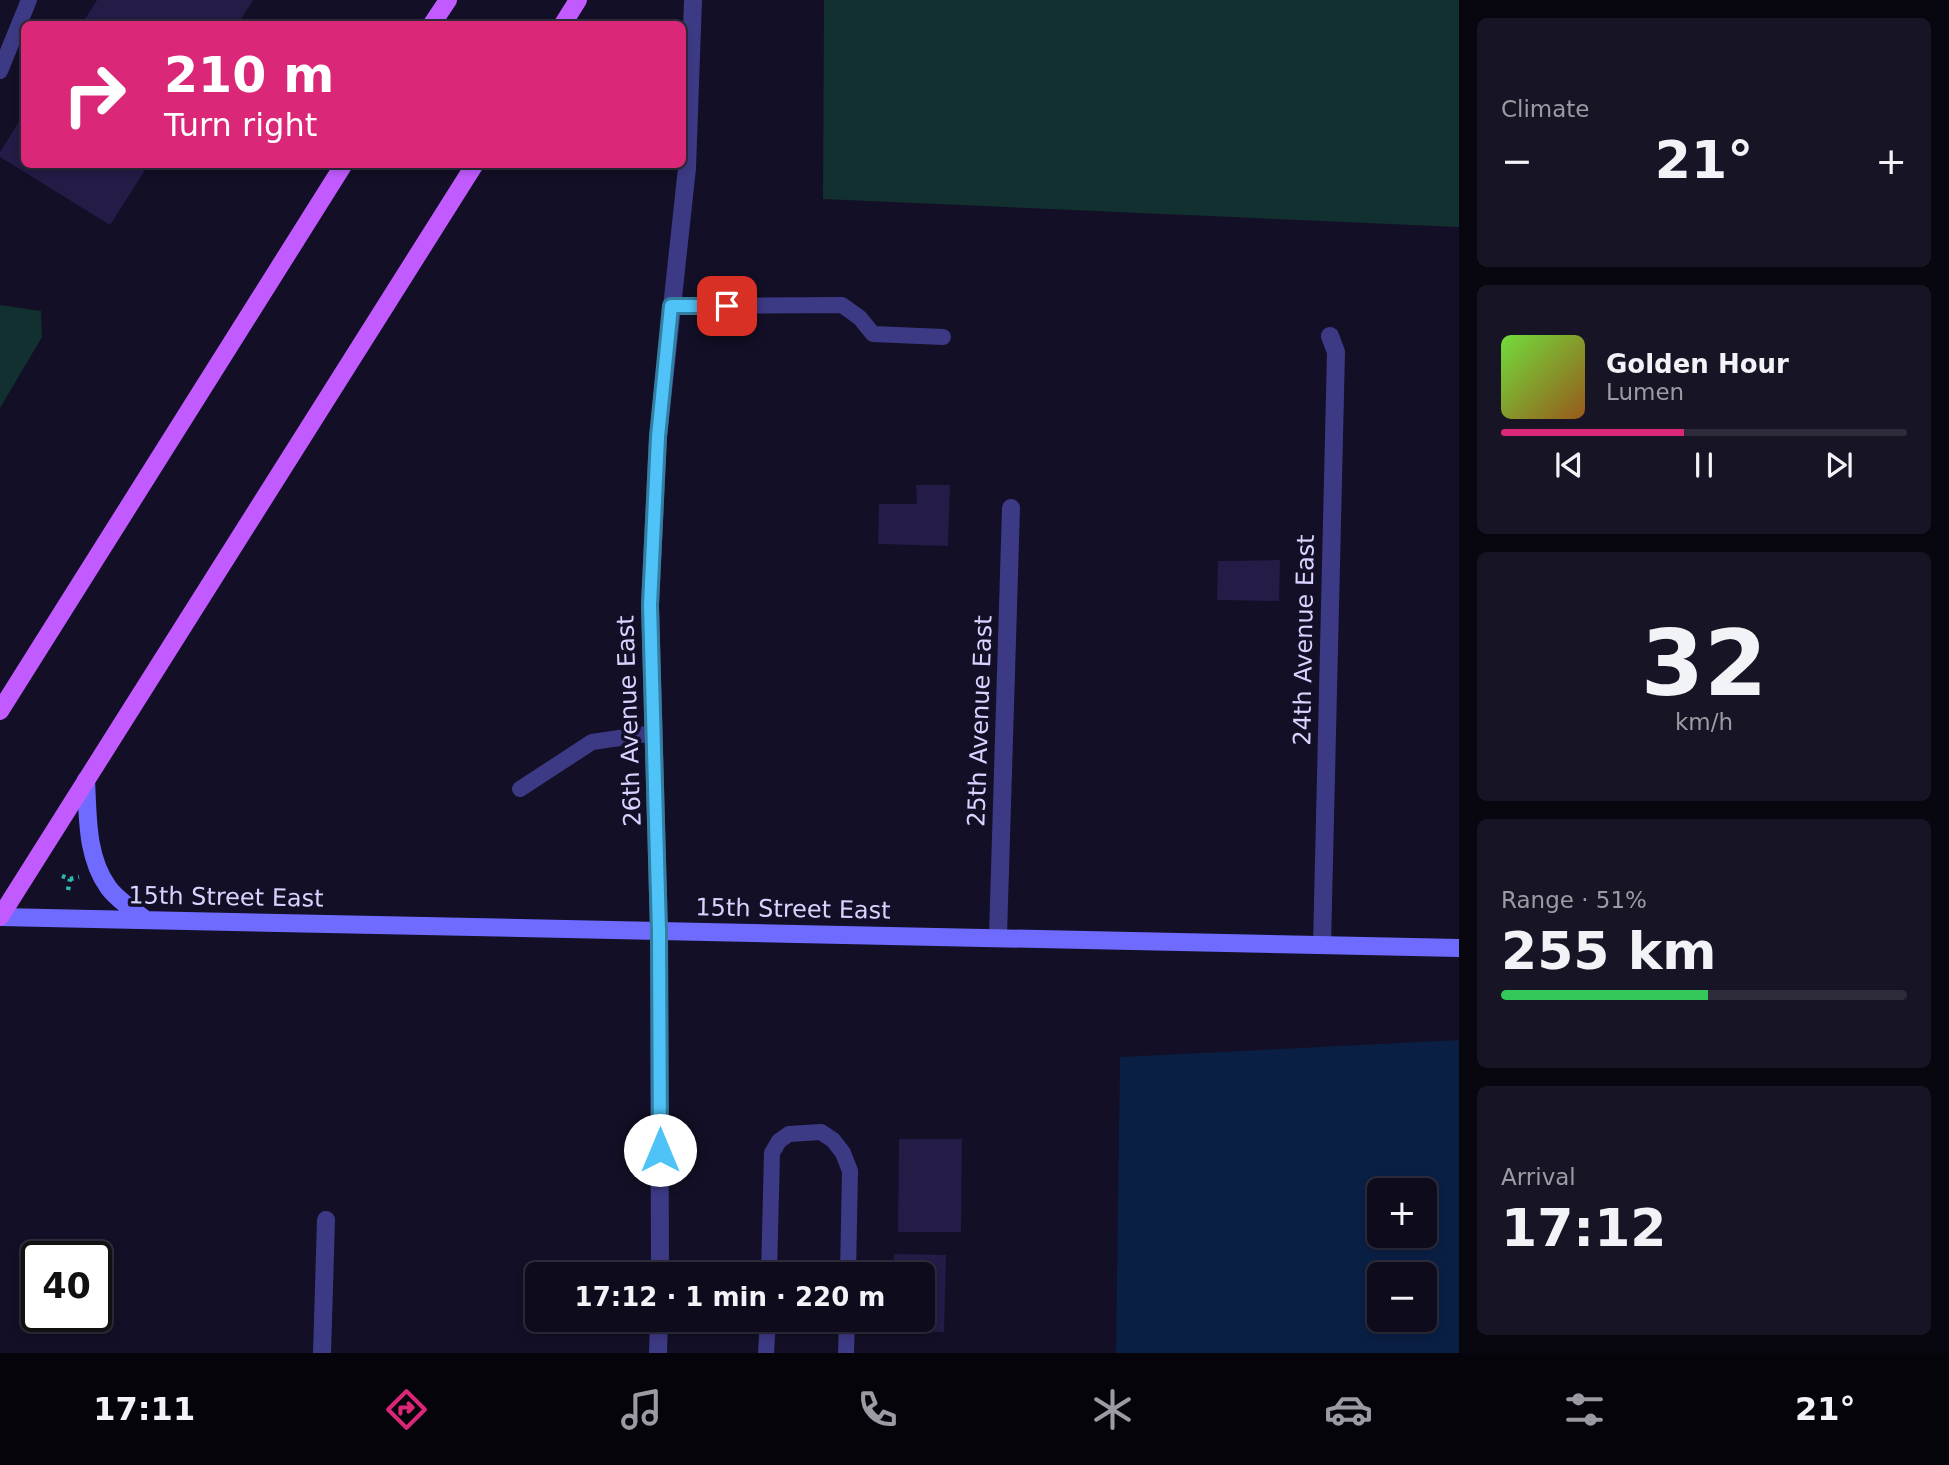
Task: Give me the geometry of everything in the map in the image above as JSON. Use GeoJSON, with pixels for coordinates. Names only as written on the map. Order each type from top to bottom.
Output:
{"type":"FeatureCollection","features":[{"type":"Feature","properties":{"kind":"main road"},"geometry":{"type":"LineString","coordinates":[[434,21],[448,0]]}},
{"type":"Feature","properties":{"kind":"main road"},"geometry":{"type":"LineString","coordinates":[[565,21],[579,0]]}},
{"type":"Feature","properties":{"kind":"main road"},"geometry":{"type":"LineString","coordinates":[[0,711],[341,168]]}},
{"type":"Feature","properties":{"kind":"main road"},"geometry":{"type":"LineString","coordinates":[[0,917],[472,168]]}},
{"type":"Feature","properties":{"kind":"main road"},"geometry":{"type":"LineString","coordinates":[[86,780],[89,837],[96,865],[109,889],[146,920]]}},
{"type":"Feature","properties":{"kind":"main road","name":"15th Street East"},"geometry":{"type":"LineString","coordinates":[[0,917],[1459,947]]}},
{"type":"Feature","properties":{"kind":"street","name":"26th Avenue East"},"geometry":{"type":"LineString","coordinates":[[660,1262],[659,931],[650,605],[662,385],[687,168],[693,0]]}},
{"type":"Feature","properties":{"kind":"street","name":"24th Avenue East"},"geometry":{"type":"LineString","coordinates":[[1322,945],[1335,366],[1335,352],[1330,336]]}},
{"type":"Feature","properties":{"kind":"street","name":"25th Avenue East"},"geometry":{"type":"LineString","coordinates":[[998,936],[1011,508]]}},
{"type":"Feature","properties":{"kind":"street"},"geometry":{"type":"LineString","coordinates":[[322,1353],[326,1220]]}},
{"type":"Feature","properties":{"kind":"street"},"geometry":{"type":"LineString","coordinates":[[658,1353],[659,1332]]}},
{"type":"Feature","properties":{"kind":"lane"},"geometry":{"type":"LineString","coordinates":[[0,71],[29,0]]}},
{"type":"Feature","properties":{"kind":"lane"},"geometry":{"type":"LineString","coordinates":[[671,306],[842,305],[860,318],[873,334],[943,337]]}},
{"type":"Feature","properties":{"kind":"lane"},"geometry":{"type":"LineString","coordinates":[[520,789],[592,742],[654,733]]}},
{"type":"Feature","properties":{"kind":"lane"},"geometry":{"type":"LineString","coordinates":[[769,1262],[772,1153],[779,1141],[789,1134],[821,1132],[843,1153],[850,1171],[848,1262]]}},
{"type":"Feature","properties":{"kind":"lane"},"geometry":{"type":"LineString","coordinates":[[766,1353],[767,1332]]}},
{"type":"Feature","properties":{"kind":"lane"},"geometry":{"type":"LineString","coordinates":[[846,1353],[847,1332]]}},
{"type":"Feature","properties":{"kind":"path"},"geometry":{"type":"LineString","coordinates":[[62,876],[70,879],[83,876]]}},
{"type":"Feature","properties":{"kind":"path"},"geometry":{"type":"LineString","coordinates":[[68,890],[70,879]]}},
{"type":"Feature","properties":{"kind":"green space"},"geometry":{"type":"Polygon","coordinates":[[[824,0],[1459,0],[1459,227],[823,199],[824,0]]]}},
{"type":"Feature","properties":{"kind":"green space"},"geometry":{"type":"Polygon","coordinates":[[[0,305],[41,311],[42,337],[0,408],[0,305]]]}},
{"type":"Feature","properties":{"kind":"water"},"geometry":{"type":"Polygon","coordinates":[[[1459,1040],[1459,1353],[1116,1353],[1120,1057],[1459,1040]]]}},
{"type":"Feature","properties":{"kind":"building"},"geometry":{"type":"Polygon","coordinates":[[[97,0],[253,0],[240,21],[84,21],[97,0]]]}},
{"type":"Feature","properties":{"kind":"building"},"geometry":{"type":"Polygon","coordinates":[[[21,119],[21,168],[146,168],[110,225],[0,157],[0,152],[21,119]]]}},
{"type":"Feature","properties":{"kind":"building"},"geometry":{"type":"Polygon","coordinates":[[[916,485],[950,485],[948,546],[878,544],[879,504],[917,504],[916,485]]]}},
{"type":"Feature","properties":{"kind":"building"},"geometry":{"type":"Polygon","coordinates":[[[1280,560],[1279,601],[1217,600],[1218,561],[1280,560]]]}},
{"type":"Feature","properties":{"kind":"building"},"geometry":{"type":"Polygon","coordinates":[[[899,1139],[962,1139],[961,1232],[898,1232],[899,1139]]]}},
{"type":"Feature","properties":{"kind":"building"},"geometry":{"type":"Polygon","coordinates":[[[894,1254],[946,1255],[944,1332],[935,1332],[935,1262],[894,1262],[894,1254]]]}},
{"type":"Feature","properties":{"kind":"route"},"geometry":{"type":"LineString","coordinates":[[660,1150],[659,931],[650,605],[663,372],[671,306],[727,306]]}}]}
